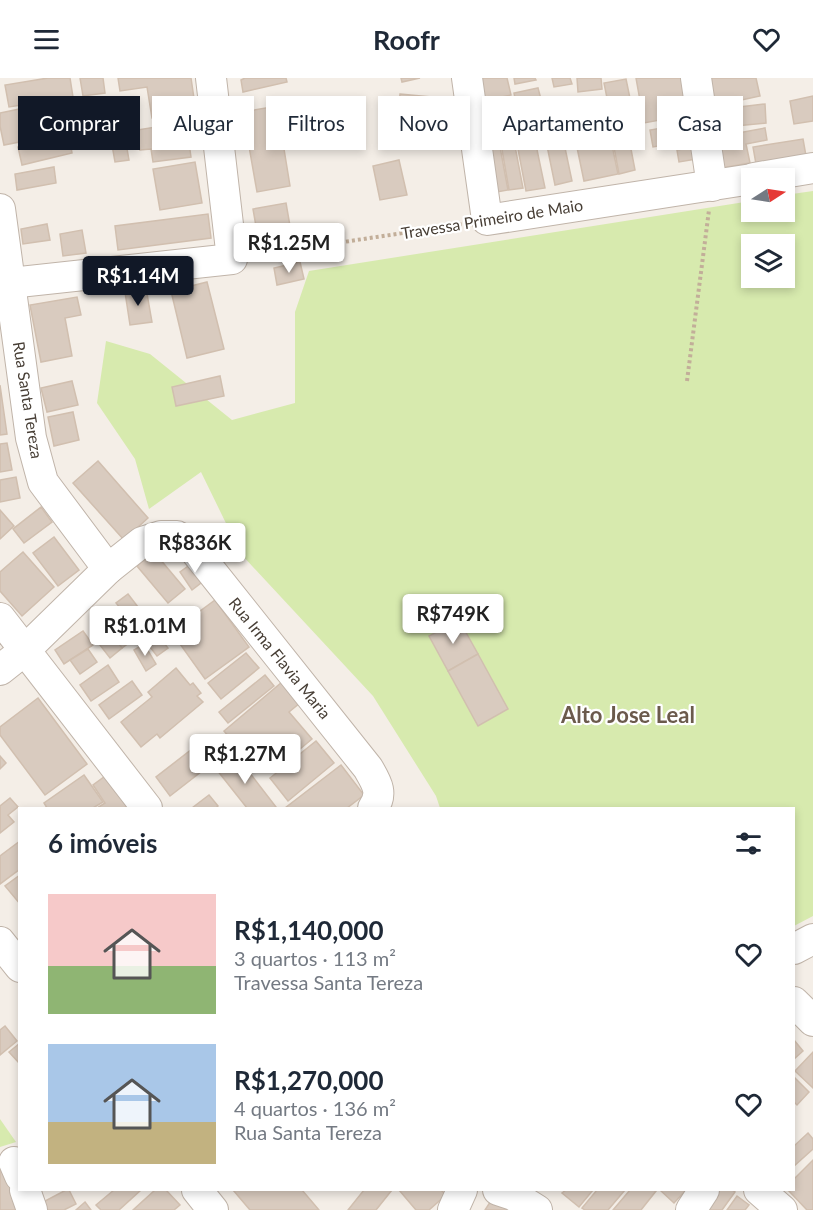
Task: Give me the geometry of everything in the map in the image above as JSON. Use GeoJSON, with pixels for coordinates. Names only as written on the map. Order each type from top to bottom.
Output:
{"type":"FeatureCollection","features":[{"type":"Feature","properties":{"kind":"street"},"geometry":{"type":"LineString","coordinates":[[5,283],[232,259],[211,78]]}},
{"type":"Feature","properties":{"kind":"street"},"geometry":{"type":"LineString","coordinates":[[466,78],[487,220]]}},
{"type":"Feature","properties":{"kind":"street"},"geometry":{"type":"LineString","coordinates":[[696,78],[712,186]]}},
{"type":"Feature","properties":{"kind":"street","name":"Travessa Primeiro de Maio"},"geometry":{"type":"LineString","coordinates":[[795,171],[813,168]]}},
{"type":"Feature","properties":{"kind":"street","name":"Travessa Primeiro de Maio"},"geometry":{"type":"LineString","coordinates":[[487,220],[741,181]]}},
{"type":"Feature","properties":{"kind":"street","name":"Rua Santa Tereza"},"geometry":{"type":"LineString","coordinates":[[0,209],[5,283],[32,438],[43,482],[108,569]]}},
{"type":"Feature","properties":{"kind":"street","name":"Rua Irma Flavia Maria"},"geometry":{"type":"LineString","coordinates":[[108,569],[142,542],[161,536],[177,536],[192,547],[368,768],[378,785],[379,796],[374,807]]}},
{"type":"Feature","properties":{"kind":"street"},"geometry":{"type":"LineString","coordinates":[[0,670],[24,651],[108,569]]}},
{"type":"Feature","properties":{"kind":"street"},"geometry":{"type":"LineString","coordinates":[[0,618],[146,807]]}},
{"type":"Feature","properties":{"kind":"street"},"geometry":{"type":"LineString","coordinates":[[795,948],[813,939]]}},
{"type":"Feature","properties":{"kind":"street"},"geometry":{"type":"LineString","coordinates":[[0,942],[18,964]]}},
{"type":"Feature","properties":{"kind":"street"},"geometry":{"type":"LineString","coordinates":[[795,1003],[813,1021]]}},
{"type":"Feature","properties":{"kind":"street"},"geometry":{"type":"LineString","coordinates":[[25,1191],[33,1210]]}},
{"type":"Feature","properties":{"kind":"street"},"geometry":{"type":"LineString","coordinates":[[198,1191],[213,1210]]}},
{"type":"Feature","properties":{"kind":"street"},"geometry":{"type":"LineString","coordinates":[[453,1210],[462,1191]]}},
{"type":"Feature","properties":{"kind":"street"},"geometry":{"type":"LineString","coordinates":[[501,1191],[513,1195],[537,1210]]}},
{"type":"Feature","properties":{"kind":"street"},"geometry":{"type":"LineString","coordinates":[[691,1210],[703,1191]]}},
{"type":"Feature","properties":{"kind":"street"},"geometry":{"type":"LineString","coordinates":[[760,1191],[782,1210]]}},
{"type":"Feature","properties":{"kind":"path"},"geometry":{"type":"LineString","coordinates":[[687,381],[712,186]]}},
{"type":"Feature","properties":{"kind":"path","name":"Travessa Primeiro de Maio"},"geometry":{"type":"LineString","coordinates":[[232,259],[487,220]]}},
{"type":"Feature","properties":{"kind":"green space"},"geometry":{"type":"Polygon","coordinates":[[[813,191],[813,916],[795,925],[795,807],[440,807],[436,796],[373,696],[241,554],[201,472],[149,509],[135,459],[97,403],[106,341],[150,354],[232,420],[295,403],[295,312],[309,271],[741,203],[741,222],[795,222],[795,194],[813,191]]]}},
{"type":"Feature","properties":{"kind":"green space"},"geometry":{"type":"Polygon","coordinates":[[[0,1119],[16,1142],[0,1147],[0,1119]]]}},
{"type":"Feature","properties":{"kind":"building"},"geometry":{"type":"Polygon","coordinates":[[[48,78],[70,78],[73,96],[18,96],[18,106],[9,107],[5,85],[48,78]]]}},
{"type":"Feature","properties":{"kind":"building"},"geometry":{"type":"Polygon","coordinates":[[[80,78],[103,78],[105,93],[83,96],[80,78]]]}},
{"type":"Feature","properties":{"kind":"building"},"geometry":{"type":"Polygon","coordinates":[[[118,78],[191,78],[194,96],[152,96],[152,118],[147,87],[120,91],[118,78]]]}},
{"type":"Feature","properties":{"kind":"building"},"geometry":{"type":"Polygon","coordinates":[[[245,78],[286,78],[287,82],[243,92],[241,80],[245,78]]]}},
{"type":"Feature","properties":{"kind":"building"},"geometry":{"type":"Polygon","coordinates":[[[401,78],[420,78],[402,82],[401,78]]]}},
{"type":"Feature","properties":{"kind":"building"},"geometry":{"type":"Polygon","coordinates":[[[473,78],[507,78],[511,95],[482,96],[482,101],[478,102],[473,78]]]}},
{"type":"Feature","properties":{"kind":"building"},"geometry":{"type":"Polygon","coordinates":[[[514,78],[535,78],[536,80],[515,84],[514,78]]]}},
{"type":"Feature","properties":{"kind":"building"},"geometry":{"type":"Polygon","coordinates":[[[552,78],[570,78],[572,84],[554,87],[552,78]]]}},
{"type":"Feature","properties":{"kind":"building"},"geometry":{"type":"Polygon","coordinates":[[[577,78],[601,78],[602,89],[578,92],[577,78]]]}},
{"type":"Feature","properties":{"kind":"building"},"geometry":{"type":"Polygon","coordinates":[[[636,78],[686,78],[690,96],[657,96],[657,121],[645,123],[645,96],[639,96],[636,78]]]}},
{"type":"Feature","properties":{"kind":"building"},"geometry":{"type":"Polygon","coordinates":[[[703,78],[756,78],[760,96],[743,100],[743,96],[707,96],[703,78]]]}},
{"type":"Feature","properties":{"kind":"building"},"geometry":{"type":"Polygon","coordinates":[[[626,79],[630,96],[607,96],[604,83],[626,79]]]}},
{"type":"Feature","properties":{"kind":"building"},"geometry":{"type":"Polygon","coordinates":[[[538,88],[540,96],[515,96],[514,93],[538,88]]]}},
{"type":"Feature","properties":{"kind":"building"},"geometry":{"type":"Polygon","coordinates":[[[813,96],[813,121],[794,124],[790,101],[813,96]]]}},
{"type":"Feature","properties":{"kind":"building"},"geometry":{"type":"Polygon","coordinates":[[[482,103],[482,141],[474,105],[482,103]]]}},
{"type":"Feature","properties":{"kind":"building"},"geometry":{"type":"Polygon","coordinates":[[[765,104],[766,123],[743,125],[743,107],[765,104]]]}},
{"type":"Feature","properties":{"kind":"building"},"geometry":{"type":"Polygon","coordinates":[[[266,108],[266,150],[284,150],[290,186],[257,192],[250,150],[254,150],[254,110],[266,108]]]}},
{"type":"Feature","properties":{"kind":"building"},"geometry":{"type":"Polygon","coordinates":[[[18,109],[18,142],[4,145],[0,113],[18,109]]]}},
{"type":"Feature","properties":{"kind":"building"},"geometry":{"type":"Polygon","coordinates":[[[152,128],[152,150],[190,150],[191,157],[153,162],[151,149],[140,150],[140,130],[152,128]]]}},
{"type":"Feature","properties":{"kind":"building"},"geometry":{"type":"Polygon","coordinates":[[[765,128],[767,140],[746,144],[750,163],[722,168],[719,150],[743,150],[743,132],[765,128]]]}},
{"type":"Feature","properties":{"kind":"building"},"geometry":{"type":"Polygon","coordinates":[[[657,129],[657,146],[653,147],[650,130],[657,129]]]}},
{"type":"Feature","properties":{"kind":"building"},"geometry":{"type":"Polygon","coordinates":[[[803,139],[806,156],[756,164],[753,147],[803,139]]]}},
{"type":"Feature","properties":{"kind":"building"},"geometry":{"type":"Polygon","coordinates":[[[19,150],[71,150],[72,153],[22,165],[19,150]]]}},
{"type":"Feature","properties":{"kind":"building"},"geometry":{"type":"Polygon","coordinates":[[[113,150],[127,150],[129,160],[115,162],[113,150]]]}},
{"type":"Feature","properties":{"kind":"building"},"geometry":{"type":"Polygon","coordinates":[[[501,150],[508,190],[486,194],[478,151],[501,150]]]}},
{"type":"Feature","properties":{"kind":"building"},"geometry":{"type":"Polygon","coordinates":[[[502,150],[516,150],[523,188],[509,190],[502,150]]]}},
{"type":"Feature","properties":{"kind":"building"},"geometry":{"type":"Polygon","coordinates":[[[518,150],[537,150],[545,188],[526,191],[518,150]]]}},
{"type":"Feature","properties":{"kind":"building"},"geometry":{"type":"Polygon","coordinates":[[[548,150],[565,150],[572,181],[555,185],[548,150]]]}},
{"type":"Feature","properties":{"kind":"building"},"geometry":{"type":"Polygon","coordinates":[[[578,150],[613,150],[618,174],[584,181],[578,150]]]}},
{"type":"Feature","properties":{"kind":"building"},"geometry":{"type":"Polygon","coordinates":[[[614,150],[631,150],[635,170],[619,174],[614,150]]]}},
{"type":"Feature","properties":{"kind":"building"},"geometry":{"type":"Polygon","coordinates":[[[677,150],[696,150],[697,159],[679,162],[677,150]]]}},
{"type":"Feature","properties":{"kind":"building"},"geometry":{"type":"Polygon","coordinates":[[[399,160],[407,195],[380,200],[373,166],[399,160]]]}},
{"type":"Feature","properties":{"kind":"building"},"geometry":{"type":"Polygon","coordinates":[[[195,162],[202,203],[160,210],[153,169],[195,162]]]}},
{"type":"Feature","properties":{"kind":"building"},"geometry":{"type":"Polygon","coordinates":[[[54,167],[56,183],[17,190],[15,174],[54,167]]]}},
{"type":"Feature","properties":{"kind":"building"},"geometry":{"type":"Polygon","coordinates":[[[286,203],[290,226],[257,232],[253,209],[286,203]]]}},
{"type":"Feature","properties":{"kind":"building"},"geometry":{"type":"Polygon","coordinates":[[[208,214],[211,238],[118,250],[115,226],[208,214]]]}},
{"type":"Feature","properties":{"kind":"building"},"geometry":{"type":"Polygon","coordinates":[[[47,224],[50,240],[23,244],[21,229],[47,224]]]}},
{"type":"Feature","properties":{"kind":"building"},"geometry":{"type":"Polygon","coordinates":[[[82,230],[86,253],[63,256],[60,234],[82,230]]]}},
{"type":"Feature","properties":{"kind":"building"},"geometry":{"type":"Polygon","coordinates":[[[300,262],[304,279],[277,285],[274,268],[300,262]]]}},
{"type":"Feature","properties":{"kind":"building"},"geometry":{"type":"Polygon","coordinates":[[[207,282],[224,349],[187,358],[171,291],[207,282]]]}},
{"type":"Feature","properties":{"kind":"building"},"geometry":{"type":"Polygon","coordinates":[[[146,288],[152,322],[130,325],[125,292],[146,288]]]}},
{"type":"Feature","properties":{"kind":"building"},"geometry":{"type":"Polygon","coordinates":[[[77,297],[81,315],[65,318],[72,356],[41,362],[30,305],[77,297]]]}},
{"type":"Feature","properties":{"kind":"building"},"geometry":{"type":"Polygon","coordinates":[[[220,376],[224,396],[176,406],[172,387],[220,376]]]}},
{"type":"Feature","properties":{"kind":"building"},"geometry":{"type":"Polygon","coordinates":[[[72,381],[78,405],[47,412],[41,388],[72,381]]]}},
{"type":"Feature","properties":{"kind":"building"},"geometry":{"type":"Polygon","coordinates":[[[0,385],[7,434],[0,435],[0,385]]]}},
{"type":"Feature","properties":{"kind":"building"},"geometry":{"type":"Polygon","coordinates":[[[73,412],[79,440],[54,446],[48,417],[73,412]]]}},
{"type":"Feature","properties":{"kind":"building"},"geometry":{"type":"Polygon","coordinates":[[[7,443],[12,470],[0,472],[0,444],[7,443]]]}},
{"type":"Feature","properties":{"kind":"building"},"geometry":{"type":"Polygon","coordinates":[[[98,461],[148,518],[124,540],[73,483],[98,461]]]}},
{"type":"Feature","properties":{"kind":"building"},"geometry":{"type":"Polygon","coordinates":[[[16,477],[20,498],[0,502],[0,480],[16,477]]]}},
{"type":"Feature","properties":{"kind":"building"},"geometry":{"type":"Polygon","coordinates":[[[41,507],[52,522],[24,543],[13,529],[41,507]]]}},
{"type":"Feature","properties":{"kind":"building"},"geometry":{"type":"Polygon","coordinates":[[[0,510],[14,526],[0,539],[0,510]]]}},
{"type":"Feature","properties":{"kind":"building"},"geometry":{"type":"Polygon","coordinates":[[[54,537],[79,570],[58,586],[33,553],[54,537]]]}},
{"type":"Feature","properties":{"kind":"building"},"geometry":{"type":"Polygon","coordinates":[[[23,552],[54,587],[22,616],[0,591],[0,572],[23,552]]]}},
{"type":"Feature","properties":{"kind":"building"},"geometry":{"type":"Polygon","coordinates":[[[154,552],[185,589],[168,603],[137,566],[154,552]]]}},
{"type":"Feature","properties":{"kind":"building"},"geometry":{"type":"Polygon","coordinates":[[[198,559],[210,576],[192,590],[180,572],[198,559]]]}},
{"type":"Feature","properties":{"kind":"building"},"geometry":{"type":"Polygon","coordinates":[[[128,594],[141,611],[130,620],[116,603],[128,594]]]}},
{"type":"Feature","properties":{"kind":"building"},"geometry":{"type":"Polygon","coordinates":[[[215,600],[249,647],[205,679],[180,644],[193,635],[184,623],[215,600]]]}},
{"type":"Feature","properties":{"kind":"building"},"geometry":{"type":"Polygon","coordinates":[[[123,619],[137,637],[122,648],[109,630],[123,619]]]}},
{"type":"Feature","properties":{"kind":"building"},"geometry":{"type":"Polygon","coordinates":[[[459,620],[478,654],[448,671],[429,636],[459,620]]]}},
{"type":"Feature","properties":{"kind":"building"},"geometry":{"type":"Polygon","coordinates":[[[153,629],[168,648],[157,656],[143,638],[153,629]]]}},
{"type":"Feature","properties":{"kind":"building"},"geometry":{"type":"Polygon","coordinates":[[[109,630],[122,648],[110,658],[96,640],[109,630]]]}},
{"type":"Feature","properties":{"kind":"building"},"geometry":{"type":"Polygon","coordinates":[[[83,631],[93,645],[64,664],[55,650],[83,631]]]}},
{"type":"Feature","properties":{"kind":"building"},"geometry":{"type":"Polygon","coordinates":[[[144,644],[156,664],[146,671],[134,650],[144,644]]]}},
{"type":"Feature","properties":{"kind":"building"},"geometry":{"type":"Polygon","coordinates":[[[88,649],[97,662],[80,674],[70,660],[88,649]]]}},
{"type":"Feature","properties":{"kind":"building"},"geometry":{"type":"Polygon","coordinates":[[[246,653],[259,668],[221,699],[208,683],[246,653]]]}},
{"type":"Feature","properties":{"kind":"building"},"geometry":{"type":"Polygon","coordinates":[[[478,654],[508,709],[478,726],[448,671],[478,654]]]}},
{"type":"Feature","properties":{"kind":"building"},"geometry":{"type":"Polygon","coordinates":[[[108,665],[119,682],[91,701],[80,685],[108,665]]]}},
{"type":"Feature","properties":{"kind":"building"},"geometry":{"type":"Polygon","coordinates":[[[176,668],[190,685],[193,683],[201,693],[197,696],[203,702],[160,738],[157,734],[141,747],[121,722],[152,697],[148,692],[176,668]]]}},
{"type":"Feature","properties":{"kind":"building"},"geometry":{"type":"Polygon","coordinates":[[[265,675],[274,686],[228,723],[219,712],[265,675]]]}},
{"type":"Feature","properties":{"kind":"building"},"geometry":{"type":"Polygon","coordinates":[[[132,681],[142,695],[109,719],[99,705],[132,681]]]}},
{"type":"Feature","properties":{"kind":"building"},"geometry":{"type":"Polygon","coordinates":[[[282,682],[300,703],[289,712],[312,739],[276,769],[252,740],[240,750],[224,731],[282,682]]]}},
{"type":"Feature","properties":{"kind":"building"},"geometry":{"type":"Polygon","coordinates":[[[38,698],[87,764],[45,795],[0,735],[0,727],[38,698]]]}},
{"type":"Feature","properties":{"kind":"building"},"geometry":{"type":"Polygon","coordinates":[[[316,741],[334,763],[288,801],[270,778],[316,741]]]}},
{"type":"Feature","properties":{"kind":"building"},"geometry":{"type":"Polygon","coordinates":[[[201,742],[215,761],[170,796],[156,777],[201,742]]]}},
{"type":"Feature","properties":{"kind":"building"},"geometry":{"type":"Polygon","coordinates":[[[236,755],[276,807],[246,807],[217,770],[236,755]]]}},
{"type":"Feature","properties":{"kind":"building"},"geometry":{"type":"Polygon","coordinates":[[[0,756],[6,763],[0,769],[0,756]]]}},
{"type":"Feature","properties":{"kind":"building"},"geometry":{"type":"Polygon","coordinates":[[[341,765],[364,795],[348,807],[286,807],[341,765]]]}},
{"type":"Feature","properties":{"kind":"building"},"geometry":{"type":"Polygon","coordinates":[[[108,774],[130,804],[126,807],[99,807],[105,803],[93,785],[108,774]]]}},
{"type":"Feature","properties":{"kind":"building"},"geometry":{"type":"Polygon","coordinates":[[[84,775],[103,802],[95,807],[46,807],[44,803],[84,775]]]}},
{"type":"Feature","properties":{"kind":"building"},"geometry":{"type":"Polygon","coordinates":[[[209,795],[218,806],[217,807],[193,807],[209,795]]]}},
{"type":"Feature","properties":{"kind":"building"},"geometry":{"type":"Polygon","coordinates":[[[10,798],[18,807],[8,815],[14,822],[0,833],[0,806],[10,798]]]}},
{"type":"Feature","properties":{"kind":"building"},"geometry":{"type":"Polygon","coordinates":[[[18,842],[18,870],[0,884],[0,856],[18,842]]]}},
{"type":"Feature","properties":{"kind":"building"},"geometry":{"type":"Polygon","coordinates":[[[18,876],[18,902],[5,886],[18,876]]]}},
{"type":"Feature","properties":{"kind":"building"},"geometry":{"type":"Polygon","coordinates":[[[5,1026],[17,1041],[0,1055],[0,1030],[5,1026]]]}},
{"type":"Feature","properties":{"kind":"building"},"geometry":{"type":"Polygon","coordinates":[[[795,1041],[803,1051],[795,1058],[795,1041]]]}},
{"type":"Feature","properties":{"kind":"building"},"geometry":{"type":"Polygon","coordinates":[[[18,1045],[18,1062],[9,1052],[18,1045]]]}},
{"type":"Feature","properties":{"kind":"building"},"geometry":{"type":"Polygon","coordinates":[[[813,1052],[813,1088],[795,1071],[813,1052]]]}},
{"type":"Feature","properties":{"kind":"building"},"geometry":{"type":"Polygon","coordinates":[[[795,1078],[809,1092],[797,1105],[795,1103],[795,1078]]]}},
{"type":"Feature","properties":{"kind":"building"},"geometry":{"type":"Polygon","coordinates":[[[808,1133],[813,1139],[813,1149],[795,1165],[795,1145],[808,1133]]]}},
{"type":"Feature","properties":{"kind":"building"},"geometry":{"type":"Polygon","coordinates":[[[6,1155],[25,1210],[0,1210],[0,1158],[6,1155]]]}},
{"type":"Feature","properties":{"kind":"building"},"geometry":{"type":"Polygon","coordinates":[[[813,1160],[813,1210],[807,1210],[789,1191],[795,1191],[795,1178],[813,1160]]]}},
{"type":"Feature","properties":{"kind":"building"},"geometry":{"type":"Polygon","coordinates":[[[64,1191],[70,1191],[76,1204],[64,1210],[47,1210],[43,1202],[64,1191]]]}},
{"type":"Feature","properties":{"kind":"building"},"geometry":{"type":"Polygon","coordinates":[[[113,1191],[140,1191],[119,1210],[101,1210],[96,1205],[113,1191]]]}},
{"type":"Feature","properties":{"kind":"building"},"geometry":{"type":"Polygon","coordinates":[[[154,1191],[167,1191],[180,1205],[174,1210],[133,1210],[154,1191]]]}},
{"type":"Feature","properties":{"kind":"building"},"geometry":{"type":"Polygon","coordinates":[[[234,1191],[303,1191],[319,1210],[250,1210],[234,1191]]]}},
{"type":"Feature","properties":{"kind":"building"},"geometry":{"type":"Polygon","coordinates":[[[363,1191],[391,1191],[376,1210],[348,1210],[363,1191]]]}},
{"type":"Feature","properties":{"kind":"building"},"geometry":{"type":"Polygon","coordinates":[[[400,1191],[442,1191],[446,1195],[429,1210],[416,1210],[400,1191]]]}},
{"type":"Feature","properties":{"kind":"building"},"geometry":{"type":"Polygon","coordinates":[[[565,1191],[592,1191],[579,1207],[562,1193],[565,1191]]]}},
{"type":"Feature","properties":{"kind":"building"},"geometry":{"type":"Polygon","coordinates":[[[596,1191],[624,1191],[608,1210],[582,1208],[596,1191]]]}},
{"type":"Feature","properties":{"kind":"building"},"geometry":{"type":"Polygon","coordinates":[[[629,1191],[656,1191],[641,1210],[613,1210],[629,1191]]]}},
{"type":"Feature","properties":{"kind":"building"},"geometry":{"type":"Polygon","coordinates":[[[661,1191],[685,1191],[674,1203],[661,1191]]]}},
{"type":"Feature","properties":{"kind":"building"},"geometry":{"type":"Polygon","coordinates":[[[718,1191],[735,1192],[722,1210],[704,1210],[718,1191]]]}},
{"type":"Feature","properties":{"kind":"building"},"geometry":{"type":"Polygon","coordinates":[[[494,1196],[517,1210],[485,1210],[494,1196]]]}},
{"type":"Feature","properties":{"kind":"building"},"geometry":{"type":"Polygon","coordinates":[[[737,1196],[749,1205],[745,1210],[727,1210],[737,1196]]]}},
{"type":"Feature","properties":{"kind":"building"},"geometry":{"type":"Polygon","coordinates":[[[85,1202],[91,1210],[76,1210],[85,1202]]]}},
{"type":"Feature","properties":{"kind":"district","name":"Alto Jose Leal"},"geometry":{"type":"Point","coordinates":[628,715]}}]}
